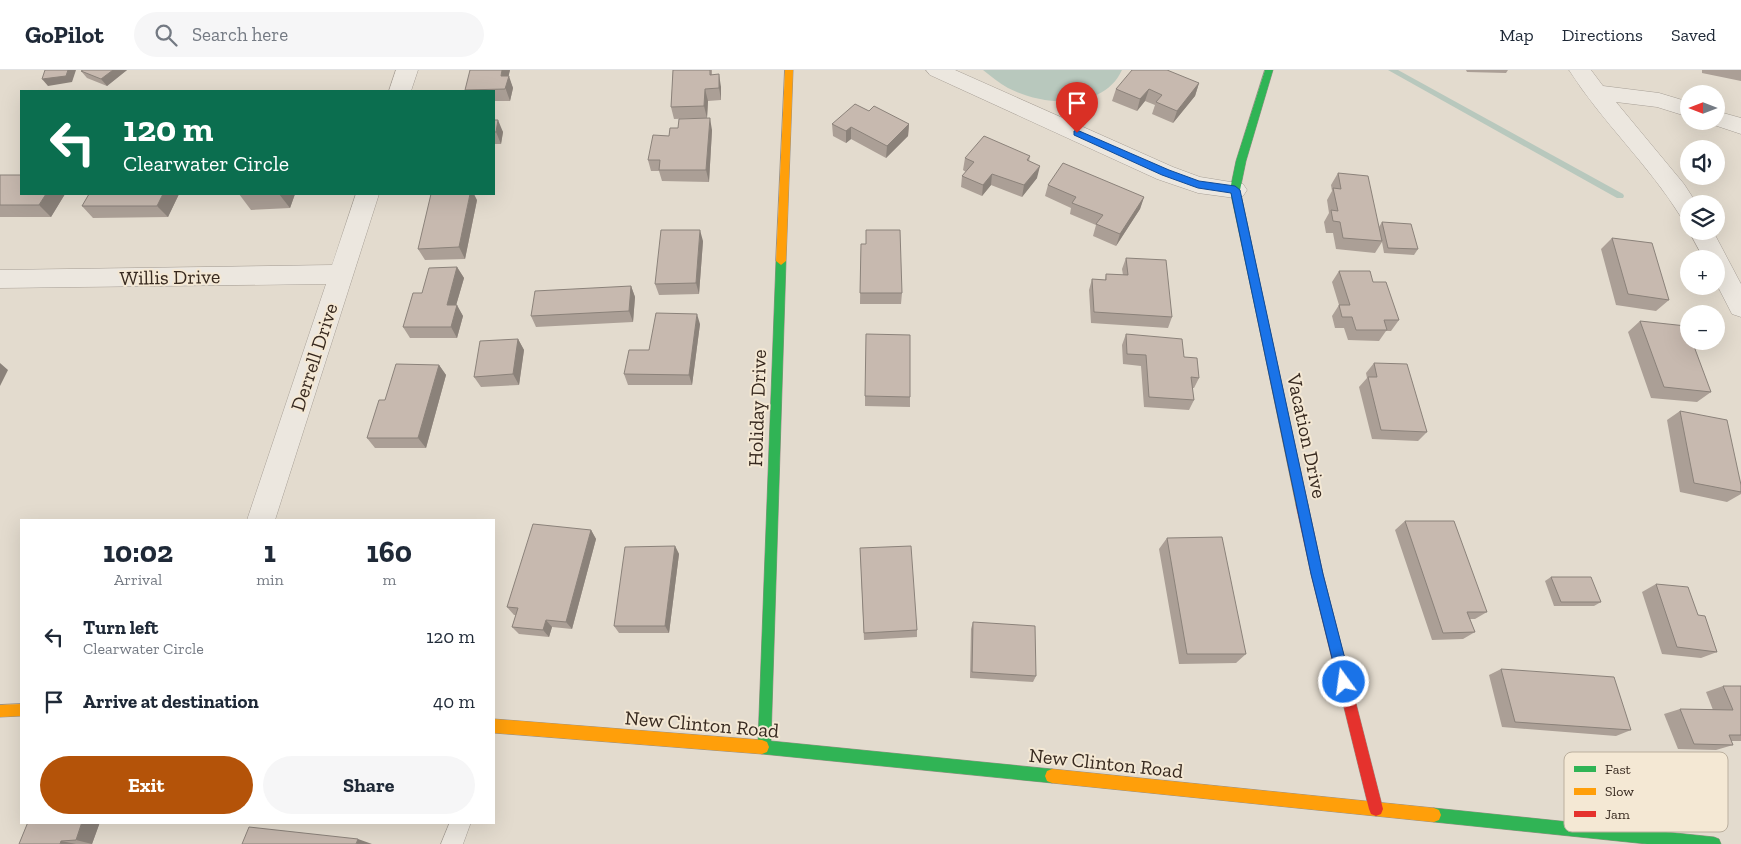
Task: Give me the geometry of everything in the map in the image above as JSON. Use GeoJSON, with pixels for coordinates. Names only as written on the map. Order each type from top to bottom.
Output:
{"type":"FeatureCollection","features":[{"type":"Feature","properties":{"kind":"street"},"geometry":{"type":"LineString","coordinates":[[400,90],[407,70]]}},
{"type":"Feature","properties":{"kind":"street","name":"Holiday Drive"},"geometry":{"type":"LineString","coordinates":[[764,747],[789,70]]}},
{"type":"Feature","properties":{"kind":"street"},"geometry":{"type":"LineString","coordinates":[[937,70],[1165,173],[1198,184],[1235,190]]}},
{"type":"Feature","properties":{"kind":"street","name":"Vacation Drive"},"geometry":{"type":"LineString","coordinates":[[1269,70],[1241,161],[1235,190],[1317,574],[1376,809]]}},
{"type":"Feature","properties":{"kind":"street"},"geometry":{"type":"LineString","coordinates":[[1580,70],[1680,196]]}},
{"type":"Feature","properties":{"kind":"street"},"geometry":{"type":"LineString","coordinates":[[1596,92],[1659,100],[1680,107]]}},
{"type":"Feature","properties":{"kind":"street"},"geometry":{"type":"LineString","coordinates":[[1725,121],[1741,126]]}},
{"type":"Feature","properties":{"kind":"street","name":"Derrell Drive"},"geometry":{"type":"LineString","coordinates":[[260,519],[367,195]]}},
{"type":"Feature","properties":{"kind":"street"},"geometry":{"type":"LineString","coordinates":[[1706,240],[1741,307]]}},
{"type":"Feature","properties":{"kind":"street","name":"Willis Drive"},"geometry":{"type":"LineString","coordinates":[[0,279],[341,274]]}},
{"type":"Feature","properties":{"kind":"street"},"geometry":{"type":"LineString","coordinates":[[0,711],[20,710]]}},
{"type":"Feature","properties":{"kind":"street","name":"New Clinton Road"},"geometry":{"type":"LineString","coordinates":[[495,729],[764,747],[1564,828]]}},
{"type":"Feature","properties":{"kind":"street","name":"New Clinton Road"},"geometry":{"type":"LineString","coordinates":[[1598,832],[1714,844]]}},
{"type":"Feature","properties":{"kind":"lane"},"geometry":{"type":"LineString","coordinates":[[452,844],[460,824]]}},
{"type":"Feature","properties":{"kind":"shaded area"},"geometry":{"type":"Polygon","coordinates":[[[983,70],[1122,70],[1113,83],[1101,93],[1071,101],[1054,101],[1038,99],[1008,88],[983,70]]]}},
{"type":"Feature","properties":{"kind":"building"},"geometry":{"type":"Polygon","coordinates":[[[45,70],[68,70],[66,76],[42,79],[45,70]]]}},
{"type":"Feature","properties":{"kind":"building"},"geometry":{"type":"Polygon","coordinates":[[[113,70],[101,79],[81,71],[113,70]]]}},
{"type":"Feature","properties":{"kind":"building"},"geometry":{"type":"Polygon","coordinates":[[[470,70],[502,70],[501,76],[509,76],[505,89],[465,90],[470,70]]]}},
{"type":"Feature","properties":{"kind":"building"},"geometry":{"type":"Polygon","coordinates":[[[673,70],[710,70],[710,75],[719,74],[719,88],[705,89],[704,106],[671,107],[673,70]]]}},
{"type":"Feature","properties":{"kind":"building"},"geometry":{"type":"Polygon","coordinates":[[[1132,70],[1167,70],[1199,83],[1177,111],[1156,102],[1162,95],[1149,89],[1140,99],[1116,89],[1132,70]]]}},
{"type":"Feature","properties":{"kind":"building"},"geometry":{"type":"Polygon","coordinates":[[[855,104],[869,111],[874,106],[909,124],[887,146],[851,127],[846,131],[832,124],[855,104]]]}},
{"type":"Feature","properties":{"kind":"building"},"geometry":{"type":"Polygon","coordinates":[[[710,118],[706,170],[659,170],[660,160],[648,160],[653,135],[669,136],[670,128],[678,128],[679,119],[710,118]]]}},
{"type":"Feature","properties":{"kind":"building"},"geometry":{"type":"Polygon","coordinates":[[[495,120],[498,120],[496,132],[495,120]]]}},
{"type":"Feature","properties":{"kind":"building"},"geometry":{"type":"Polygon","coordinates":[[[984,136],[1030,156],[1027,160],[1040,166],[1024,185],[992,174],[983,185],[962,176],[974,162],[965,158],[984,136]]]}},
{"type":"Feature","properties":{"kind":"building"},"geometry":{"type":"Polygon","coordinates":[[[1063,163],[1144,197],[1120,234],[1096,224],[1103,215],[1072,203],[1076,197],[1048,185],[1063,163]]]}},
{"type":"Feature","properties":{"kind":"building"},"geometry":{"type":"Polygon","coordinates":[[[1338,173],[1368,176],[1382,241],[1343,238],[1340,222],[1333,221],[1331,210],[1338,211],[1333,188],[1341,189],[1338,173]]]}},
{"type":"Feature","properties":{"kind":"building"},"geometry":{"type":"Polygon","coordinates":[[[0,175],[20,175],[20,195],[45,195],[39,205],[0,205],[0,175]]]}},
{"type":"Feature","properties":{"kind":"building"},"geometry":{"type":"Polygon","coordinates":[[[88,195],[162,195],[157,206],[82,206],[88,195]]]}},
{"type":"Feature","properties":{"kind":"building"},"geometry":{"type":"Polygon","coordinates":[[[431,195],[470,195],[459,247],[418,249],[431,195]]]}},
{"type":"Feature","properties":{"kind":"building"},"geometry":{"type":"Polygon","coordinates":[[[1382,222],[1411,224],[1418,249],[1388,248],[1382,222]]]}},
{"type":"Feature","properties":{"kind":"building"},"geometry":{"type":"Polygon","coordinates":[[[661,230],[700,230],[696,283],[655,284],[661,230]]]}},
{"type":"Feature","properties":{"kind":"building"},"geometry":{"type":"Polygon","coordinates":[[[866,230],[900,230],[902,293],[860,293],[861,244],[866,244],[866,230]]]}},
{"type":"Feature","properties":{"kind":"building"},"geometry":{"type":"Polygon","coordinates":[[[1612,238],[1652,243],[1669,300],[1628,294],[1612,238]]]}},
{"type":"Feature","properties":{"kind":"building"},"geometry":{"type":"Polygon","coordinates":[[[1126,258],[1166,260],[1172,317],[1094,312],[1092,279],[1106,280],[1106,274],[1128,275],[1126,258]]]}},
{"type":"Feature","properties":{"kind":"building"},"geometry":{"type":"Polygon","coordinates":[[[457,267],[447,305],[457,305],[451,327],[403,327],[413,293],[422,293],[429,268],[457,267]]]}},
{"type":"Feature","properties":{"kind":"building"},"geometry":{"type":"Polygon","coordinates":[[[1339,271],[1370,271],[1373,282],[1386,282],[1399,320],[1384,320],[1387,330],[1356,330],[1352,317],[1342,317],[1339,305],[1350,305],[1339,271]]]}},
{"type":"Feature","properties":{"kind":"building"},"geometry":{"type":"Polygon","coordinates":[[[631,286],[629,311],[531,316],[535,291],[631,286]]]}},
{"type":"Feature","properties":{"kind":"building"},"geometry":{"type":"Polygon","coordinates":[[[656,313],[697,314],[689,375],[624,374],[629,350],[649,350],[656,313]]]}},
{"type":"Feature","properties":{"kind":"building"},"geometry":{"type":"Polygon","coordinates":[[[1640,321],[1680,325],[1680,350],[1695,350],[1711,392],[1664,387],[1640,321]]]}},
{"type":"Feature","properties":{"kind":"building"},"geometry":{"type":"Polygon","coordinates":[[[866,334],[910,335],[910,397],[865,396],[866,334]]]}},
{"type":"Feature","properties":{"kind":"building"},"geometry":{"type":"Polygon","coordinates":[[[1126,334],[1182,339],[1184,357],[1197,358],[1199,378],[1191,377],[1194,400],[1149,397],[1146,355],[1127,354],[1126,334]]]}},
{"type":"Feature","properties":{"kind":"building"},"geometry":{"type":"Polygon","coordinates":[[[518,339],[513,374],[474,377],[480,341],[518,339]]]}},
{"type":"Feature","properties":{"kind":"building"},"geometry":{"type":"Polygon","coordinates":[[[1374,363],[1407,364],[1427,432],[1381,430],[1368,377],[1377,377],[1374,363]]]}},
{"type":"Feature","properties":{"kind":"building"},"geometry":{"type":"Polygon","coordinates":[[[396,364],[439,365],[418,438],[367,438],[379,400],[385,400],[396,364]]]}},
{"type":"Feature","properties":{"kind":"building"},"geometry":{"type":"Polygon","coordinates":[[[1680,411],[1727,420],[1741,492],[1694,483],[1680,411]]]}},
{"type":"Feature","properties":{"kind":"building"},"geometry":{"type":"Polygon","coordinates":[[[1405,521],[1454,521],[1487,612],[1467,612],[1475,632],[1443,633],[1405,521]]]}},
{"type":"Feature","properties":{"kind":"building"},"geometry":{"type":"Polygon","coordinates":[[[533,524],[591,530],[566,622],[546,620],[543,630],[512,627],[518,608],[507,607],[533,524]]]}},
{"type":"Feature","properties":{"kind":"building"},"geometry":{"type":"Polygon","coordinates":[[[1222,537],[1246,654],[1187,654],[1167,538],[1222,537]]]}},
{"type":"Feature","properties":{"kind":"building"},"geometry":{"type":"Polygon","coordinates":[[[675,546],[665,626],[614,626],[625,547],[675,546]]]}},
{"type":"Feature","properties":{"kind":"building"},"geometry":{"type":"Polygon","coordinates":[[[911,546],[917,630],[864,633],[860,548],[911,546]]]}},
{"type":"Feature","properties":{"kind":"building"},"geometry":{"type":"Polygon","coordinates":[[[1551,577],[1591,577],[1601,602],[1561,602],[1551,577]]]}},
{"type":"Feature","properties":{"kind":"building"},"geometry":{"type":"Polygon","coordinates":[[[1656,584],[1688,587],[1698,615],[1705,616],[1717,652],[1677,647],[1656,584]]]}},
{"type":"Feature","properties":{"kind":"building"},"geometry":{"type":"Polygon","coordinates":[[[973,622],[1035,626],[1036,676],[972,672],[973,622]]]}},
{"type":"Feature","properties":{"kind":"building"},"geometry":{"type":"Polygon","coordinates":[[[1501,669],[1614,677],[1631,730],[1515,722],[1501,669]]]}},
{"type":"Feature","properties":{"kind":"building"},"geometry":{"type":"Polygon","coordinates":[[[1723,686],[1741,686],[1741,735],[1729,735],[1733,745],[1694,744],[1680,709],[1733,710],[1723,686]]]}},
{"type":"Feature","properties":{"kind":"building"},"geometry":{"type":"Polygon","coordinates":[[[27,824],[81,824],[76,840],[61,841],[60,844],[19,844],[27,824]]]}},
{"type":"Feature","properties":{"kind":"building"},"geometry":{"type":"Polygon","coordinates":[[[249,827],[358,839],[356,844],[242,844],[249,827]]]}},
{"type":"Feature","properties":{"kind":"waterway"},"geometry":{"type":"LineString","coordinates":[[1392,70],[1620,196]]}},
{"type":"Feature","properties":{"kind":"traffic: fast"},"geometry":{"type":"LineString","coordinates":[[1260,307],[1235,190],[1241,161],[1269,70]]}},
{"type":"Feature","properties":{"kind":"traffic: fast"},"geometry":{"type":"LineString","coordinates":[[764,747],[781,261]]}},
{"type":"Feature","properties":{"kind":"traffic: fast"},"geometry":{"type":"LineString","coordinates":[[762,747],[1052,776]]}},
{"type":"Feature","properties":{"kind":"traffic: fast"},"geometry":{"type":"LineString","coordinates":[[1434,815],[1564,828]]}},
{"type":"Feature","properties":{"kind":"traffic: fast"},"geometry":{"type":"LineString","coordinates":[[1598,832],[1714,844]]}},
{"type":"Feature","properties":{"kind":"traffic: slow"},"geometry":{"type":"LineString","coordinates":[[781,261],[789,70]]}},
{"type":"Feature","properties":{"kind":"traffic: slow"},"geometry":{"type":"LineString","coordinates":[[1260,307],[1302,505]]}},
{"type":"Feature","properties":{"kind":"traffic: slow"},"geometry":{"type":"LineString","coordinates":[[0,711],[20,710]]}},
{"type":"Feature","properties":{"kind":"traffic: slow"},"geometry":{"type":"LineString","coordinates":[[495,726],[762,747]]}},
{"type":"Feature","properties":{"kind":"traffic: slow"},"geometry":{"type":"LineString","coordinates":[[1052,776],[1434,815]]}},
{"type":"Feature","properties":{"kind":"traffic: jam"},"geometry":{"type":"LineString","coordinates":[[1302,505],[1317,574],[1376,809]]}},
{"type":"Feature","properties":{"kind":"route"},"geometry":{"type":"LineString","coordinates":[[1077,133],[1165,173],[1198,184],[1235,190],[1317,574],[1344,682]]}}]}
